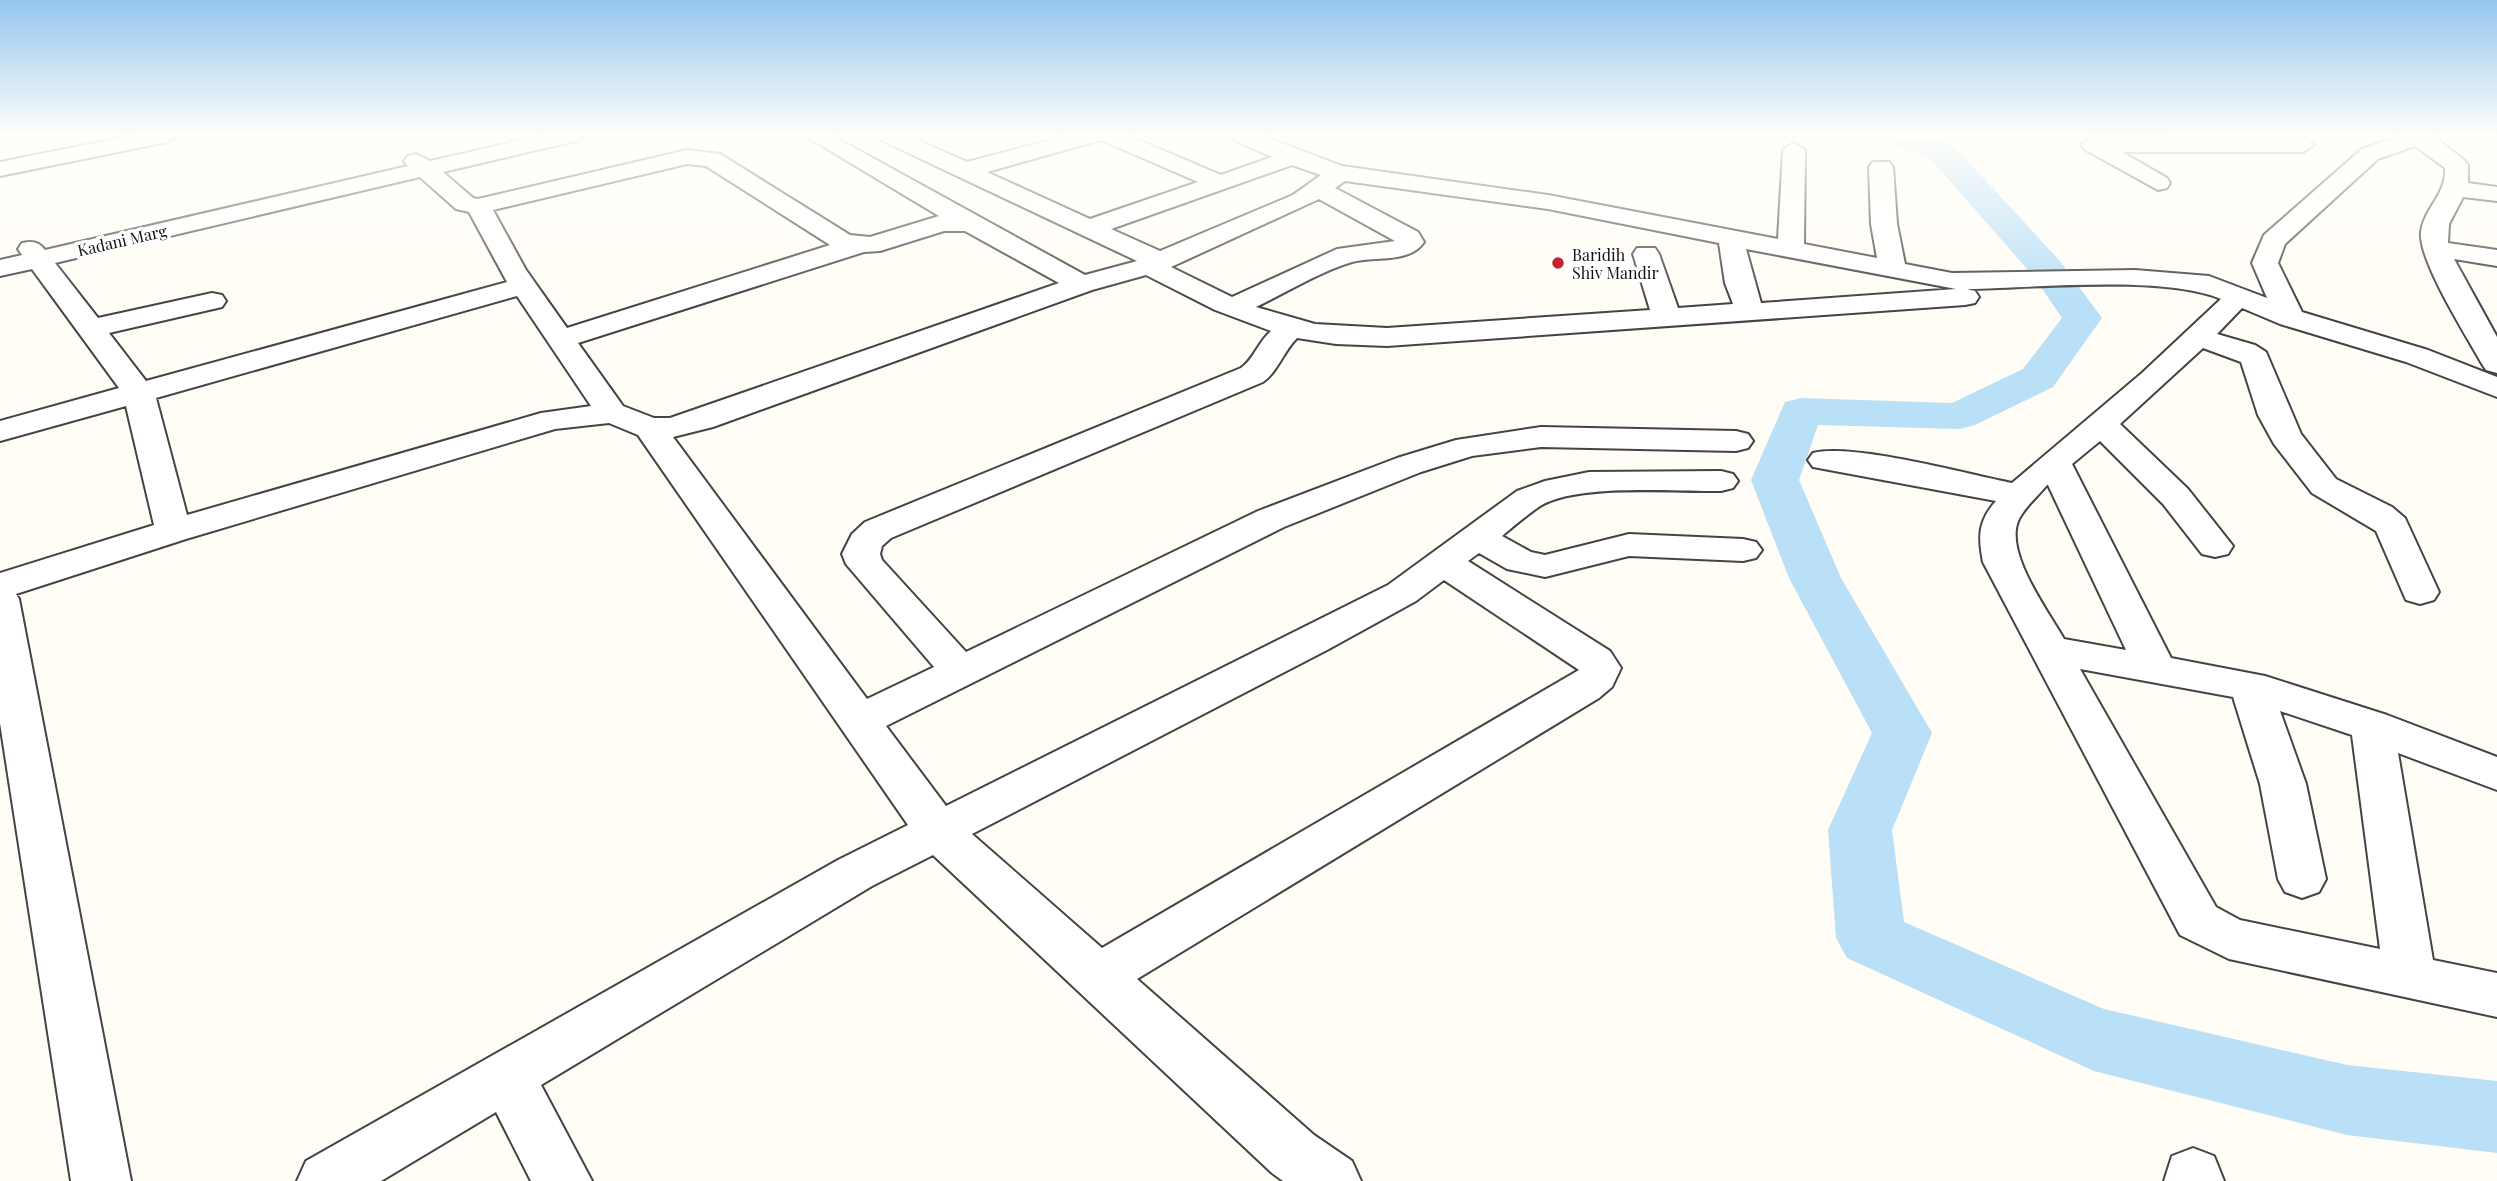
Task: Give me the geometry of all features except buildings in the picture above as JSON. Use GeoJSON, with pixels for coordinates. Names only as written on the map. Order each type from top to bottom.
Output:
{"type":"FeatureCollection","features":[{"type":"Feature","properties":{"kind":"street","name":"Kadani Marg"},"geometry":{"type":"LineString","coordinates":[[13,255],[284,190]]}},
{"type":"Feature","properties":{"kind":"street"},"geometry":{"type":"LineString","coordinates":[[453,190],[465,204],[478,206],[550,190]]}},
{"type":"Feature","properties":{"kind":"street"},"geometry":{"type":"LineString","coordinates":[[764,190],[843,242],[856,246]]}},
{"type":"Feature","properties":{"kind":"street"},"geometry":{"type":"LineString","coordinates":[[912,190],[1082,284]]}},
{"type":"Feature","properties":{"kind":"street"},"geometry":{"type":"LineString","coordinates":[[1009,190],[1090,228],[1232,307],[1292,327],[1342,336],[1387,337],[1750,312],[2022,287],[2076,277],[2135,278],[2208,284],[2290,318]]}},
{"type":"Feature","properties":{"kind":"street"},"geometry":{"type":"LineString","coordinates":[[1090,228],[1199,190]]}},
{"type":"Feature","properties":{"kind":"street"},"geometry":{"type":"LineString","coordinates":[[0,586],[173,531],[552,420],[612,414],[650,428],[670,428],[702,420],[1082,284],[1155,264],[1242,228],[1301,200],[1316,190]]}},
{"type":"Feature","properties":{"kind":"street"},"geometry":{"type":"LineString","coordinates":[[1232,307],[1346,255],[1401,248],[1411,242],[1342,190]]}},
{"type":"Feature","properties":{"kind":"street"},"geometry":{"type":"LineString","coordinates":[[1424,190],[1548,202],[1952,281],[2174,295],[2290,318],[2417,356],[2497,388]]}},
{"type":"Feature","properties":{"kind":"street"},"geometry":{"type":"LineString","coordinates":[[1791,250],[1793,190]]}},
{"type":"Feature","properties":{"kind":"street"},"geometry":{"type":"LineString","coordinates":[[1882,190],[1884,224],[1893,270]]}},
{"type":"Feature","properties":{"kind":"street"},"geometry":{"type":"LineString","coordinates":[[2290,318],[2265,263],[2266,255],[2273,241],[2330,190]]}},
{"type":"Feature","properties":{"kind":"street"},"geometry":{"type":"LineString","coordinates":[[2454,190],[2434,232],[2437,248],[2442,265],[2497,364]]}},
{"type":"Feature","properties":{"kind":"street"},"geometry":{"type":"LineString","coordinates":[[2464,190],[2497,194]]}},
{"type":"Feature","properties":{"kind":"street"},"geometry":{"type":"LineString","coordinates":[[1087,200],[1122,217]]}},
{"type":"Feature","properties":{"kind":"street"},"geometry":{"type":"LineString","coordinates":[[478,206],[523,286],[612,414]]}},
{"type":"Feature","properties":{"kind":"street"},"geometry":{"type":"LineString","coordinates":[[561,340],[856,246],[870,245],[942,223],[970,223]]}},
{"type":"Feature","properties":{"kind":"street"},"geometry":{"type":"LineString","coordinates":[[1731,239],[1739,283],[1750,312]]}},
{"type":"Feature","properties":{"kind":"street"},"geometry":{"type":"LineString","coordinates":[[2437,248],[2497,258]]}},
{"type":"Feature","properties":{"kind":"street"},"geometry":{"type":"LineString","coordinates":[[1646,254],[1667,318]]}},
{"type":"Feature","properties":{"kind":"street"},"geometry":{"type":"LineString","coordinates":[[13,255],[90,328],[139,393],[173,531]]}},
{"type":"Feature","properties":{"kind":"street"},"geometry":{"type":"LineString","coordinates":[[0,431],[523,286]]}},
{"type":"Feature","properties":{"kind":"street"},"geometry":{"type":"LineString","coordinates":[[90,328],[212,301]]}},
{"type":"Feature","properties":{"kind":"street"},"geometry":{"type":"LineString","coordinates":[[2229,306],[2153,380],[2054,463],[2001,516],[1996,536],[2002,562],[2198,921],[2229,938],[2497,995]]}},
{"type":"Feature","properties":{"kind":"street"},"geometry":{"type":"LineString","coordinates":[[960,671],[865,564],[861,554],[865,542],[878,530],[1252,375],[1262,368],[1272,346],[1292,327]]}},
{"type":"Feature","properties":{"kind":"street"},"geometry":{"type":"LineString","coordinates":[[2196,337],[2244,351],[2255,358],[2273,415],[2286,437],[2324,486],[2379,515],[2392,526],[2420,592]]}},
{"type":"Feature","properties":{"kind":"street"},"geometry":{"type":"LineString","coordinates":[[2100,424],[2159,475],[2192,512],[2215,546]]}},
{"type":"Feature","properties":{"kind":"street"},"geometry":{"type":"LineString","coordinates":[[650,428],[938,831],[1293,1154],[1331,1181]]}},
{"type":"Feature","properties":{"kind":"street"},"geometry":{"type":"LineString","coordinates":[[327,1181],[855,873],[1313,641],[1402,593],[1529,498],[1558,488],[1589,482],[1729,461],[1541,438],[1468,447],[1409,465],[1271,519],[859,721]]}},
{"type":"Feature","properties":{"kind":"street"},"geometry":{"type":"LineString","coordinates":[[1825,460],[1892,469],[2021,495]]}},
{"type":"Feature","properties":{"kind":"street"},"geometry":{"type":"LineString","coordinates":[[2054,463],[2155,667]]}},
{"type":"Feature","properties":{"kind":"street"},"geometry":{"type":"LineString","coordinates":[[1460,549],[1545,566],[1629,545],[1743,550]]}},
{"type":"Feature","properties":{"kind":"street"},"geometry":{"type":"LineString","coordinates":[[1099,976],[1584,688],[1597,677],[1600,668],[1596,660],[1460,549]]}},
{"type":"Feature","properties":{"kind":"street"},"geometry":{"type":"LineString","coordinates":[[0,599],[101,1181]]}},
{"type":"Feature","properties":{"kind":"street"},"geometry":{"type":"LineString","coordinates":[[2050,650],[2250,686],[2372,726],[2497,774]]}},
{"type":"Feature","properties":{"kind":"street"},"geometry":{"type":"LineString","coordinates":[[2250,686],[2283,784],[2302,879]]}},
{"type":"Feature","properties":{"kind":"street"},"geometry":{"type":"LineString","coordinates":[[2372,726],[2410,976]]}},
{"type":"Feature","properties":{"kind":"street"},"geometry":{"type":"LineString","coordinates":[[507,1077],[562,1181]]}},
{"type":"Feature","properties":{"kind":"waterway"},"geometry":{"type":"LineString","coordinates":[[1976,190],[2047,269],[2082,318],[2038,378],[1959,416],[1801,411],[1775,480],[1815,578],[1902,733],[1860,830],[1871,938],[2094,1039],[2347,1100],[2497,1117]]}},
{"type":"Feature","properties":{"kind":"place","name":"Baridih Shiv Mandir"},"geometry":{"type":"Point","coordinates":[1558,263]}}]}
